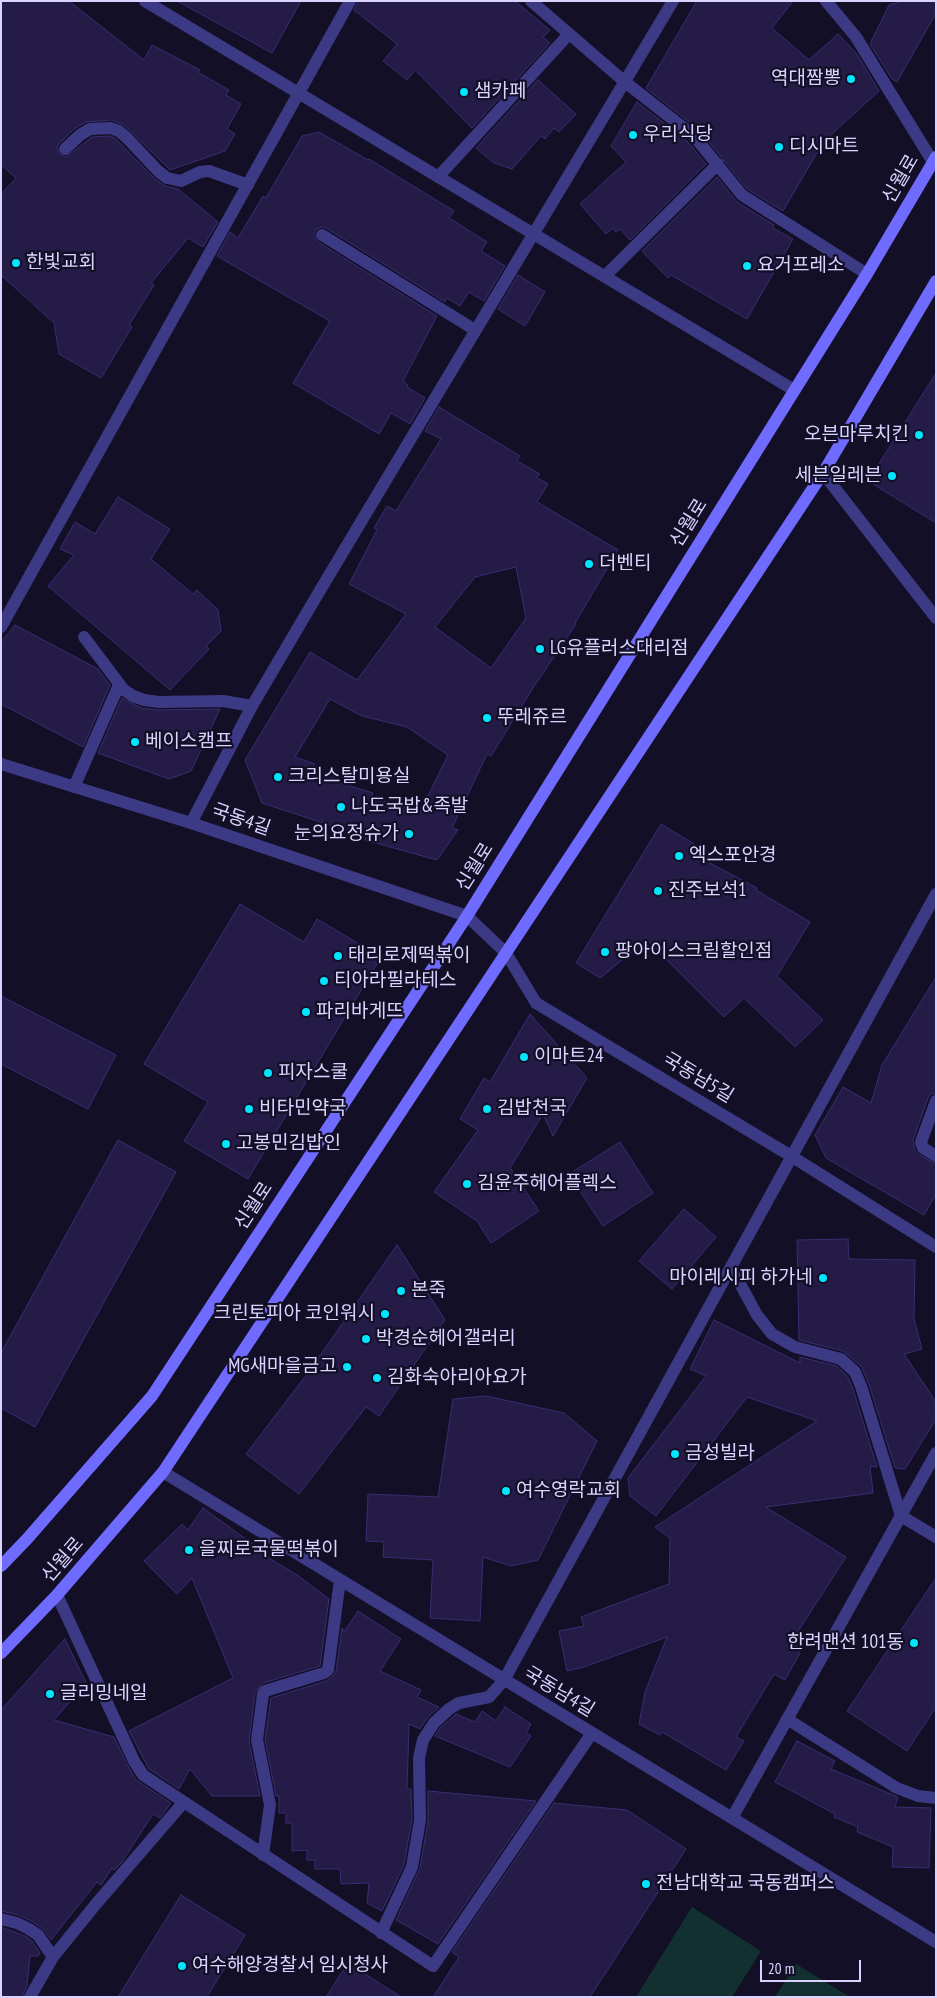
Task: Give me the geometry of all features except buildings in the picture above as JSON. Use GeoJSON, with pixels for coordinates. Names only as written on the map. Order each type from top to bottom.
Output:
{"type":"FeatureCollection","features":[{"type":"Feature","properties":{"kind":"street"},"geometry":{"type":"LineString","coordinates":[[145,1],[794,390]]}},
{"type":"Feature","properties":{"kind":"street"},"geometry":{"type":"LineString","coordinates":[[531,1],[625,82],[694,136],[742,195],[867,274]]}},
{"type":"Feature","properties":{"kind":"street"},"geometry":{"type":"LineString","coordinates":[[191,823],[252,706],[673,1]]}},
{"type":"Feature","properties":{"kind":"street"},"geometry":{"type":"LineString","coordinates":[[826,1],[856,36],[934,159]]}},
{"type":"Feature","properties":{"kind":"street"},"geometry":{"type":"LineString","coordinates":[[1,627],[248,185],[347,3]]}},
{"type":"Feature","properties":{"kind":"street"},"geometry":{"type":"LineString","coordinates":[[438,177],[569,34]]}},
{"type":"Feature","properties":{"kind":"street"},"geometry":{"type":"LineString","coordinates":[[65,149],[80,134],[90,129],[110,128],[119,131],[127,138],[167,178],[181,181],[200,172],[210,171],[248,185]]}},
{"type":"Feature","properties":{"kind":"street","name":"신월로"},"geometry":{"type":"LineString","coordinates":[[1,1566],[27,1540],[152,1396],[467,916],[867,274],[934,159]]}},
{"type":"Feature","properties":{"kind":"street"},"geometry":{"type":"LineString","coordinates":[[605,276],[718,164]]}},
{"type":"Feature","properties":{"kind":"street"},"geometry":{"type":"LineString","coordinates":[[322,235],[475,330]]}},
{"type":"Feature","properties":{"kind":"street","name":"신월로"},"geometry":{"type":"LineString","coordinates":[[1,1653],[58,1595],[164,1472],[823,473],[936,281]]}},
{"type":"Feature","properties":{"kind":"street"},"geometry":{"type":"LineString","coordinates":[[823,473],[936,618]]}},
{"type":"Feature","properties":{"kind":"street"},"geometry":{"type":"LineString","coordinates":[[84,637],[119,685],[133,696],[159,702],[223,701],[252,706]]}},
{"type":"Feature","properties":{"kind":"street"},"geometry":{"type":"LineString","coordinates":[[74,787],[119,685]]}},
{"type":"Feature","properties":{"kind":"street","name":"국동4길"},"geometry":{"type":"LineString","coordinates":[[1,764],[191,823],[467,916]]}},
{"type":"Feature","properties":{"kind":"street"},"geometry":{"type":"LineString","coordinates":[[382,1932],[412,1867],[420,1820],[419,1758],[423,1740],[434,1723],[449,1709],[459,1703],[489,1697],[504,1680],[936,894]]}},
{"type":"Feature","properties":{"kind":"street","name":"국동남5길"},"geometry":{"type":"LineString","coordinates":[[467,916],[506,953],[536,1003],[792,1156],[936,1247]]}},
{"type":"Feature","properties":{"kind":"street"},"geometry":{"type":"LineString","coordinates":[[936,1101],[921,1142],[923,1148],[936,1156]]}},
{"type":"Feature","properties":{"kind":"street"},"geometry":{"type":"LineString","coordinates":[[731,1268],[757,1315],[772,1334],[795,1348],[841,1359],[855,1372],[901,1516],[936,1538]]}},
{"type":"Feature","properties":{"kind":"street"},"geometry":{"type":"LineString","coordinates":[[732,1818],[936,1453]]}},
{"type":"Feature","properties":{"kind":"street","name":"국동남4길"},"geometry":{"type":"LineString","coordinates":[[164,1472],[936,1942]]}},
{"type":"Feature","properties":{"kind":"street"},"geometry":{"type":"LineString","coordinates":[[263,1855],[270,1805],[257,1740],[263,1694],[328,1670],[340,1580]]}},
{"type":"Feature","properties":{"kind":"street"},"geometry":{"type":"LineString","coordinates":[[58,1595],[137,1768],[150,1781],[433,1966],[592,1733]]}},
{"type":"Feature","properties":{"kind":"street"},"geometry":{"type":"LineString","coordinates":[[787,1718],[896,1788],[918,1796],[936,1798]]}},
{"type":"Feature","properties":{"kind":"street"},"geometry":{"type":"LineString","coordinates":[[30,1997],[53,1957],[183,1803]]}},
{"type":"Feature","properties":{"kind":"street"},"geometry":{"type":"LineString","coordinates":[[1,1919],[18,1923],[29,1929],[43,1941],[53,1957]]}},
{"type":"Feature","properties":{"kind":"green space"},"geometry":{"type":"Polygon","coordinates":[[[692,1907],[761,1951],[732,1997],[636,1997],[692,1907]]]}},
{"type":"Feature","properties":{"kind":"green space"},"geometry":{"type":"Polygon","coordinates":[[[796,1964],[850,1997],[775,1997],[796,1964]]]}},
{"type":"Feature","properties":{"kind":"place","name":"역대짬뽕"},"geometry":{"type":"Point","coordinates":[851,79]}},
{"type":"Feature","properties":{"kind":"place","name":"샘카페"},"geometry":{"type":"Point","coordinates":[464,92]}},
{"type":"Feature","properties":{"kind":"place","name":"우리식당"},"geometry":{"type":"Point","coordinates":[633,135]}},
{"type":"Feature","properties":{"kind":"place","name":"디시마트"},"geometry":{"type":"Point","coordinates":[779,147]}},
{"type":"Feature","properties":{"kind":"place","name":"한빛교회"},"geometry":{"type":"Point","coordinates":[16,263]}},
{"type":"Feature","properties":{"kind":"place","name":"요거프레소"},"geometry":{"type":"Point","coordinates":[747,266]}},
{"type":"Feature","properties":{"kind":"place","name":"오븐마루치킨"},"geometry":{"type":"Point","coordinates":[919,435]}},
{"type":"Feature","properties":{"kind":"place","name":"세븐일레븐"},"geometry":{"type":"Point","coordinates":[892,476]}},
{"type":"Feature","properties":{"kind":"place","name":"더벤티"},"geometry":{"type":"Point","coordinates":[589,564]}},
{"type":"Feature","properties":{"kind":"place","name":"LG유플러스대리점"},"geometry":{"type":"Point","coordinates":[540,649]}},
{"type":"Feature","properties":{"kind":"place","name":"뚜레쥬르"},"geometry":{"type":"Point","coordinates":[487,718]}},
{"type":"Feature","properties":{"kind":"place","name":"베이스캠프"},"geometry":{"type":"Point","coordinates":[135,742]}},
{"type":"Feature","properties":{"kind":"place","name":"크리스탈미용실"},"geometry":{"type":"Point","coordinates":[278,777]}},
{"type":"Feature","properties":{"kind":"place","name":"나도국밥&족발"},"geometry":{"type":"Point","coordinates":[341,807]}},
{"type":"Feature","properties":{"kind":"place","name":"눈의요정슈가"},"geometry":{"type":"Point","coordinates":[409,834]}},
{"type":"Feature","properties":{"kind":"place","name":"엑스포안경"},"geometry":{"type":"Point","coordinates":[679,856]}},
{"type":"Feature","properties":{"kind":"place","name":"진주보석1"},"geometry":{"type":"Point","coordinates":[658,891]}},
{"type":"Feature","properties":{"kind":"place","name":"팡아이스크림할인점"},"geometry":{"type":"Point","coordinates":[605,952]}},
{"type":"Feature","properties":{"kind":"place","name":"태리로제떡볶이"},"geometry":{"type":"Point","coordinates":[338,956]}},
{"type":"Feature","properties":{"kind":"place","name":"티아라필라테스"},"geometry":{"type":"Point","coordinates":[324,981]}},
{"type":"Feature","properties":{"kind":"place","name":"파리바게뜨"},"geometry":{"type":"Point","coordinates":[306,1012]}},
{"type":"Feature","properties":{"kind":"place","name":"이마트24"},"geometry":{"type":"Point","coordinates":[524,1057]}},
{"type":"Feature","properties":{"kind":"place","name":"피자스쿨"},"geometry":{"type":"Point","coordinates":[268,1073]}},
{"type":"Feature","properties":{"kind":"place","name":"비타민약국"},"geometry":{"type":"Point","coordinates":[249,1109]}},
{"type":"Feature","properties":{"kind":"place","name":"김밥천국"},"geometry":{"type":"Point","coordinates":[487,1109]}},
{"type":"Feature","properties":{"kind":"place","name":"고봉민김밥인"},"geometry":{"type":"Point","coordinates":[226,1144]}},
{"type":"Feature","properties":{"kind":"place","name":"김윤주헤어플렉스"},"geometry":{"type":"Point","coordinates":[467,1184]}},
{"type":"Feature","properties":{"kind":"place","name":"마이레시피 하가네"},"geometry":{"type":"Point","coordinates":[823,1278]}},
{"type":"Feature","properties":{"kind":"place","name":"본죽"},"geometry":{"type":"Point","coordinates":[401,1291]}},
{"type":"Feature","properties":{"kind":"place","name":"크린토피아 코인워시"},"geometry":{"type":"Point","coordinates":[385,1314]}},
{"type":"Feature","properties":{"kind":"place","name":"박경순헤어갤러리"},"geometry":{"type":"Point","coordinates":[366,1339]}},
{"type":"Feature","properties":{"kind":"place","name":"MG새마을금고"},"geometry":{"type":"Point","coordinates":[347,1367]}},
{"type":"Feature","properties":{"kind":"place","name":"김화숙아리아요가"},"geometry":{"type":"Point","coordinates":[377,1378]}},
{"type":"Feature","properties":{"kind":"place","name":"금성빌라"},"geometry":{"type":"Point","coordinates":[675,1454]}},
{"type":"Feature","properties":{"kind":"place","name":"여수영락교회"},"geometry":{"type":"Point","coordinates":[506,1491]}},
{"type":"Feature","properties":{"kind":"place","name":"을찌로국물떡볶이"},"geometry":{"type":"Point","coordinates":[189,1550]}},
{"type":"Feature","properties":{"kind":"place","name":"한려맨션 101동"},"geometry":{"type":"Point","coordinates":[914,1643]}},
{"type":"Feature","properties":{"kind":"place","name":"글리밍네일"},"geometry":{"type":"Point","coordinates":[50,1694]}},
{"type":"Feature","properties":{"kind":"place","name":"전남대학교 국동캠퍼스"},"geometry":{"type":"Point","coordinates":[646,1884]}},
{"type":"Feature","properties":{"kind":"place","name":"여수해양경찰서 임시청사"},"geometry":{"type":"Point","coordinates":[182,1966]}}]}
